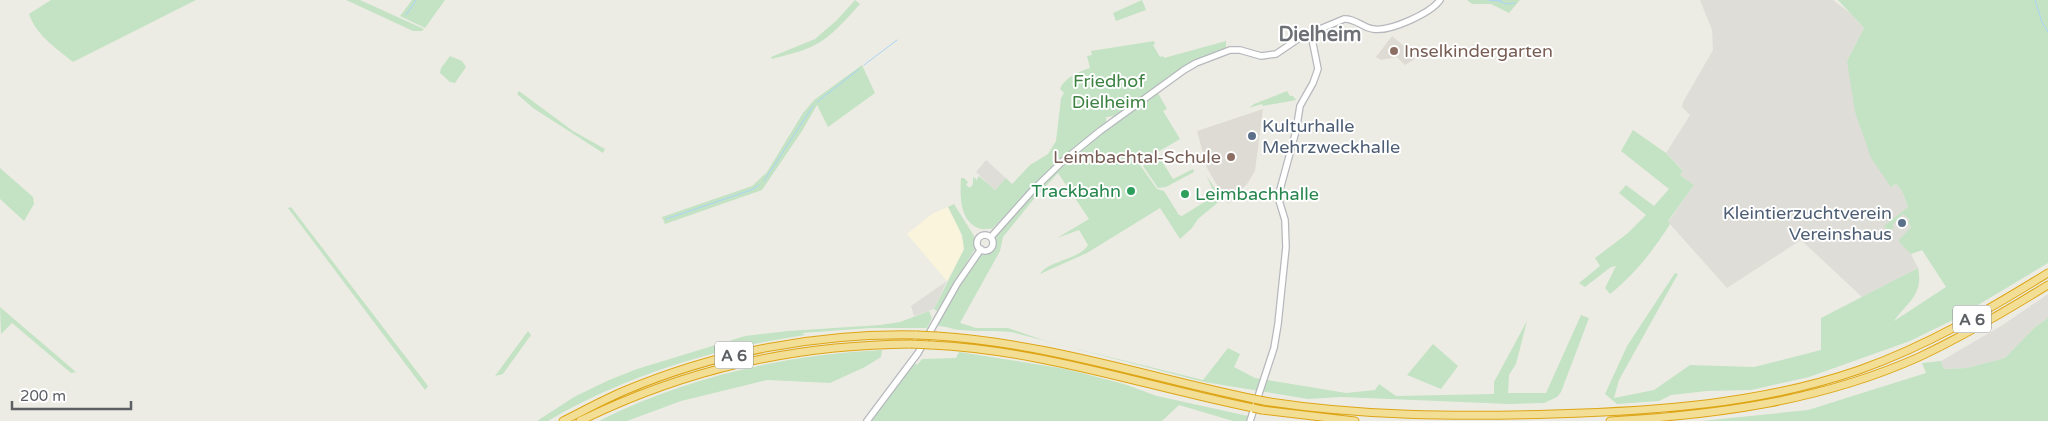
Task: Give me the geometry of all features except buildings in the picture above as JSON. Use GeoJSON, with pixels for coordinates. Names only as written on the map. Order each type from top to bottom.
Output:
{"type":"FeatureCollection","features":[{"type":"Feature","properties":{"kind":"highway","name":"A 6"},"geometry":{"type":"LineString","coordinates":[[563,421],[636,386],[732,356],[820,339],[865,335],[917,335],[992,340],[1040,348],[1254,399],[1333,410],[1406,414],[1519,415],[1639,410],[1703,404],[1756,397],[1815,384],[1889,358],[1970,320],[2048,273]]}},
{"type":"Feature","properties":{"kind":"highway","name":"A 6"},"geometry":{"type":"LineString","coordinates":[[1610,421],[1682,416],[1756,406],[1827,390],[1890,368],[1976,328],[2048,285]]}},
{"type":"Feature","properties":{"kind":"highway","name":"A 6"},"geometry":{"type":"LineString","coordinates":[[580,421],[645,392],[710,370],[735,364],[821,349],[911,344],[977,348],[1044,359],[1177,392],[1262,410],[1355,421]]}},
{"type":"Feature","properties":{"kind":"street"},"geometry":{"type":"LineString","coordinates":[[991,237],[1050,173],[1100,131],[1196,63],[1235,50],[1261,56],[1276,54],[1301,36],[1311,34],[1348,19],[1372,29],[1389,28],[1428,11],[1440,0]]}},
{"type":"Feature","properties":{"kind":"street"},"geometry":{"type":"LineString","coordinates":[[1250,421],[1274,348],[1278,324],[1286,247],[1285,220],[1280,209],[1278,197],[1296,131],[1300,106],[1313,83],[1318,69],[1311,34]]}},
{"type":"Feature","properties":{"kind":"street"},"geometry":{"type":"LineString","coordinates":[[981,249],[978,246],[978,239],[984,235],[991,237]]}},
{"type":"Feature","properties":{"kind":"street"},"geometry":{"type":"LineString","coordinates":[[981,249],[989,250],[993,241],[991,237]]}},
{"type":"Feature","properties":{"kind":"street"},"geometry":{"type":"LineString","coordinates":[[867,421],[918,353],[957,284],[981,249]]}},
{"type":"Feature","properties":{"kind":"shaded area"},"geometry":{"type":"Polygon","coordinates":[[[1700,0],[1833,0],[1850,13],[1864,28],[1847,61],[1892,187],[1896,184],[1902,191],[1908,208],[1911,227],[1922,250],[1911,254],[1918,268],[1862,297],[1801,240],[1727,288],[1668,222],[1694,185],[1680,175],[1683,170],[1666,153],[1690,115],[1682,107],[1683,102],[1713,50],[1712,30],[1700,0]]]}},
{"type":"Feature","properties":{"kind":"shaded area","name":"Inselkindergarten"},"geometry":{"type":"Polygon","coordinates":[[[1392,36],[1415,59],[1405,65],[1397,57],[1381,60],[1376,57],[1392,36]]]}},
{"type":"Feature","properties":{"kind":"shaded area","name":"Leimbachtal-Schule"},"geometry":{"type":"Polygon","coordinates":[[[1263,109],[1255,171],[1247,184],[1228,204],[1207,168],[1197,131],[1263,109]]]}},
{"type":"Feature","properties":{"kind":"shaded area"},"geometry":{"type":"Polygon","coordinates":[[[986,160],[1006,178],[995,190],[976,172],[986,160]]]}},
{"type":"Feature","properties":{"kind":"shaded area"},"geometry":{"type":"Polygon","coordinates":[[[948,207],[958,225],[964,245],[963,252],[947,281],[907,234],[932,214],[948,207]]]}},
{"type":"Feature","properties":{"kind":"shaded area"},"geometry":{"type":"Polygon","coordinates":[[[947,281],[934,309],[914,316],[911,306],[947,281]]]}},
{"type":"Feature","properties":{"kind":"shaded area"},"geometry":{"type":"Polygon","coordinates":[[[2048,294],[2048,318],[2035,327],[2005,358],[1967,368],[1944,369],[1941,361],[2001,326],[2048,294]]]}},
{"type":"Feature","properties":{"kind":"green space"},"geometry":{"type":"Polygon","coordinates":[[[51,0],[196,0],[73,62],[42,35],[32,22],[29,14],[51,0]]]}},
{"type":"Feature","properties":{"kind":"green space"},"geometry":{"type":"Polygon","coordinates":[[[346,0],[360,0],[424,29],[422,31],[413,31],[346,0]]]}},
{"type":"Feature","properties":{"kind":"green space"},"geometry":{"type":"Polygon","coordinates":[[[412,0],[445,0],[425,28],[400,16],[412,0]]]}},
{"type":"Feature","properties":{"kind":"green space"},"geometry":{"type":"Polygon","coordinates":[[[855,0],[860,4],[826,38],[798,52],[772,59],[771,57],[815,39],[837,20],[855,0]]]}},
{"type":"Feature","properties":{"kind":"green space"},"geometry":{"type":"Polygon","coordinates":[[[1142,0],[1146,10],[1116,21],[1113,13],[1142,0]]]}},
{"type":"Feature","properties":{"kind":"green space"},"geometry":{"type":"Polygon","coordinates":[[[1467,0],[1520,0],[1509,13],[1491,4],[1472,4],[1467,0]]]}},
{"type":"Feature","properties":{"kind":"green space"},"geometry":{"type":"Polygon","coordinates":[[[1838,0],[2048,0],[2048,263],[1953,320],[1910,341],[1809,377],[1751,390],[1707,391],[1671,395],[1659,401],[1617,404],[1605,394],[1627,346],[1675,273],[1678,274],[1619,380],[1614,398],[1654,390],[1690,365],[1754,367],[1821,350],[1821,318],[1918,268],[1919,285],[1916,292],[1894,321],[1946,287],[1922,250],[1911,254],[1899,242],[1911,227],[1908,222],[1910,220],[1903,214],[1892,225],[1894,227],[1889,232],[1884,226],[1908,207],[1902,191],[1896,184],[1891,187],[1871,158],[1855,112],[1847,61],[1864,28],[1838,0]]]}},
{"type":"Feature","properties":{"kind":"green space","name":"Friedhof Dielheim"},"geometry":{"type":"Polygon","coordinates":[[[1154,41],[1155,44],[1153,45],[1160,57],[1163,56],[1164,58],[1226,41],[1226,49],[1168,79],[1115,116],[1106,117],[1106,123],[1045,174],[992,229],[981,229],[968,221],[962,208],[961,178],[968,182],[966,185],[970,188],[973,184],[973,177],[976,181],[979,176],[995,190],[1006,178],[1012,184],[1030,165],[1048,154],[1056,141],[1061,98],[1064,93],[1060,89],[1068,79],[1090,68],[1087,56],[1092,55],[1091,51],[1154,41]]]}},
{"type":"Feature","properties":{"kind":"green space"},"geometry":{"type":"Polygon","coordinates":[[[450,56],[462,61],[466,67],[455,83],[450,82],[440,73],[441,68],[450,56]]]}},
{"type":"Feature","properties":{"kind":"green space"},"geometry":{"type":"Polygon","coordinates":[[[862,65],[875,93],[828,127],[817,105],[802,131],[762,190],[665,224],[662,217],[752,186],[767,172],[803,113],[814,100],[862,65]]]}},
{"type":"Feature","properties":{"kind":"green space"},"geometry":{"type":"Polygon","coordinates":[[[519,91],[573,131],[605,149],[603,153],[533,108],[517,94],[519,91]]]}},
{"type":"Feature","properties":{"kind":"green space"},"geometry":{"type":"Polygon","coordinates":[[[1287,91],[1296,100],[1263,106],[1262,104],[1249,108],[1254,104],[1287,91]]]}},
{"type":"Feature","properties":{"kind":"green space"},"geometry":{"type":"Polygon","coordinates":[[[1158,93],[1167,109],[1163,111],[1180,139],[1144,160],[1140,165],[1157,189],[1164,191],[1179,215],[1182,216],[1206,201],[1205,197],[1214,192],[1206,175],[1222,199],[1198,219],[1192,228],[1180,239],[1160,208],[1087,253],[1040,274],[1044,269],[1078,254],[1088,245],[1079,230],[1057,238],[1089,219],[1058,173],[1003,237],[1000,251],[960,323],[976,328],[1008,328],[1047,341],[1011,332],[959,330],[938,326],[942,314],[970,267],[979,256],[993,250],[997,234],[1010,217],[1061,166],[1113,125],[1113,123],[1158,93]]]}},
{"type":"Feature","properties":{"kind":"green space"},"geometry":{"type":"Polygon","coordinates":[[[1633,130],[1666,153],[1683,171],[1680,175],[1694,185],[1668,221],[1670,224],[1657,244],[1628,278],[1610,294],[1605,288],[1616,266],[1611,267],[1585,287],[1579,283],[1600,266],[1595,258],[1628,233],[1646,215],[1619,193],[1626,185],[1654,206],[1669,189],[1621,151],[1633,130]]]}},
{"type":"Feature","properties":{"kind":"green space"},"geometry":{"type":"Polygon","coordinates":[[[1158,155],[1173,179],[1193,169],[1194,172],[1166,187],[1158,188],[1143,166],[1158,155]]]}},
{"type":"Feature","properties":{"kind":"green space"},"geometry":{"type":"Polygon","coordinates":[[[0,168],[33,197],[34,204],[24,221],[0,199],[0,168]]]}},
{"type":"Feature","properties":{"kind":"green space"},"geometry":{"type":"Polygon","coordinates":[[[954,204],[974,236],[975,249],[937,311],[934,309],[964,249],[962,235],[948,207],[954,204]]]}},
{"type":"Feature","properties":{"kind":"green space"},"geometry":{"type":"Polygon","coordinates":[[[291,207],[428,386],[425,390],[288,208],[291,207]]]}},
{"type":"Feature","properties":{"kind":"green space"},"geometry":{"type":"Polygon","coordinates":[[[0,307],[76,372],[71,373],[12,323],[1,334],[0,307]]]}},
{"type":"Feature","properties":{"kind":"green space"},"geometry":{"type":"Polygon","coordinates":[[[929,311],[932,318],[927,328],[871,328],[802,333],[805,335],[738,347],[705,356],[640,377],[609,390],[548,421],[537,421],[574,397],[609,380],[637,369],[745,336],[880,325],[900,322],[929,311]]]}},
{"type":"Feature","properties":{"kind":"green space"},"geometry":{"type":"Polygon","coordinates":[[[1581,315],[1589,318],[1561,392],[1557,397],[1544,403],[1509,404],[1341,397],[1308,399],[1204,382],[1062,345],[1203,380],[1228,348],[1240,354],[1234,367],[1255,378],[1346,393],[1375,390],[1379,384],[1396,396],[1494,394],[1494,382],[1527,321],[1516,364],[1509,375],[1508,393],[1546,393],[1581,315]]]}},
{"type":"Feature","properties":{"kind":"green space"},"geometry":{"type":"Polygon","coordinates":[[[2048,318],[2048,421],[1701,421],[1808,410],[1926,373],[1922,363],[1941,361],[1944,369],[1967,368],[2005,358],[2035,327],[2048,318]]]}},
{"type":"Feature","properties":{"kind":"green space"},"geometry":{"type":"Polygon","coordinates":[[[528,331],[531,335],[503,374],[495,376],[528,331]]]}},
{"type":"Feature","properties":{"kind":"green space"},"geometry":{"type":"Polygon","coordinates":[[[1433,344],[1458,366],[1441,389],[1407,375],[1433,344]]]}},
{"type":"Feature","properties":{"kind":"green space"},"geometry":{"type":"Polygon","coordinates":[[[882,350],[881,357],[865,367],[830,383],[767,380],[681,401],[627,421],[599,421],[666,392],[736,371],[809,357],[882,350]]]}},
{"type":"Feature","properties":{"kind":"green space"},"geometry":{"type":"Polygon","coordinates":[[[959,352],[1066,369],[1124,384],[1157,396],[1248,416],[1247,421],[1233,421],[1179,405],[1162,421],[870,421],[914,363],[917,365],[922,359],[956,358],[959,352]]]}},
{"type":"Feature","properties":{"kind":"waterway"},"geometry":{"type":"LineString","coordinates":[[406,15],[416,0]]}},
{"type":"Feature","properties":{"kind":"waterway"},"geometry":{"type":"LineString","coordinates":[[1488,0],[1501,0]]}},
{"type":"Feature","properties":{"kind":"waterway"},"geometry":{"type":"LineString","coordinates":[[2035,0],[2042,22],[2048,32]]}},
{"type":"Feature","properties":{"kind":"waterway"},"geometry":{"type":"LineString","coordinates":[[1499,1],[1507,4],[1515,3]]}},
{"type":"Feature","properties":{"kind":"waterway"},"geometry":{"type":"LineString","coordinates":[[864,65],[897,40]]}},
{"type":"Feature","properties":{"kind":"waterway"},"geometry":{"type":"LineString","coordinates":[[817,102],[859,69]]}},
{"type":"Feature","properties":{"kind":"waterway"},"geometry":{"type":"LineString","coordinates":[[764,181],[813,106]]}},
{"type":"Feature","properties":{"kind":"waterway"},"geometry":{"type":"LineString","coordinates":[[666,219],[751,190],[759,185]]}},
{"type":"Feature","properties":{"kind":"place","name":"Inselkindergarten"},"geometry":{"type":"Point","coordinates":[1394,51]}},
{"type":"Feature","properties":{"kind":"place","name":"Kulturhalle Mehrzweckhalle"},"geometry":{"type":"Point","coordinates":[1252,136]}},
{"type":"Feature","properties":{"kind":"place","name":"Leimbachtal-Schule"},"geometry":{"type":"Point","coordinates":[1231,157]}},
{"type":"Feature","properties":{"kind":"place","name":"Trackbahn"},"geometry":{"type":"Point","coordinates":[1131,191]}},
{"type":"Feature","properties":{"kind":"place","name":"Leimbachhalle"},"geometry":{"type":"Point","coordinates":[1185,194]}},
{"type":"Feature","properties":{"kind":"place","name":"Kleintierzuchtverein Vereinshaus"},"geometry":{"type":"Point","coordinates":[1902,223]}},
{"type":"Feature","properties":{"kind":"district","name":"Dielheim"},"geometry":{"type":"Point","coordinates":[1320,34]}}]}
